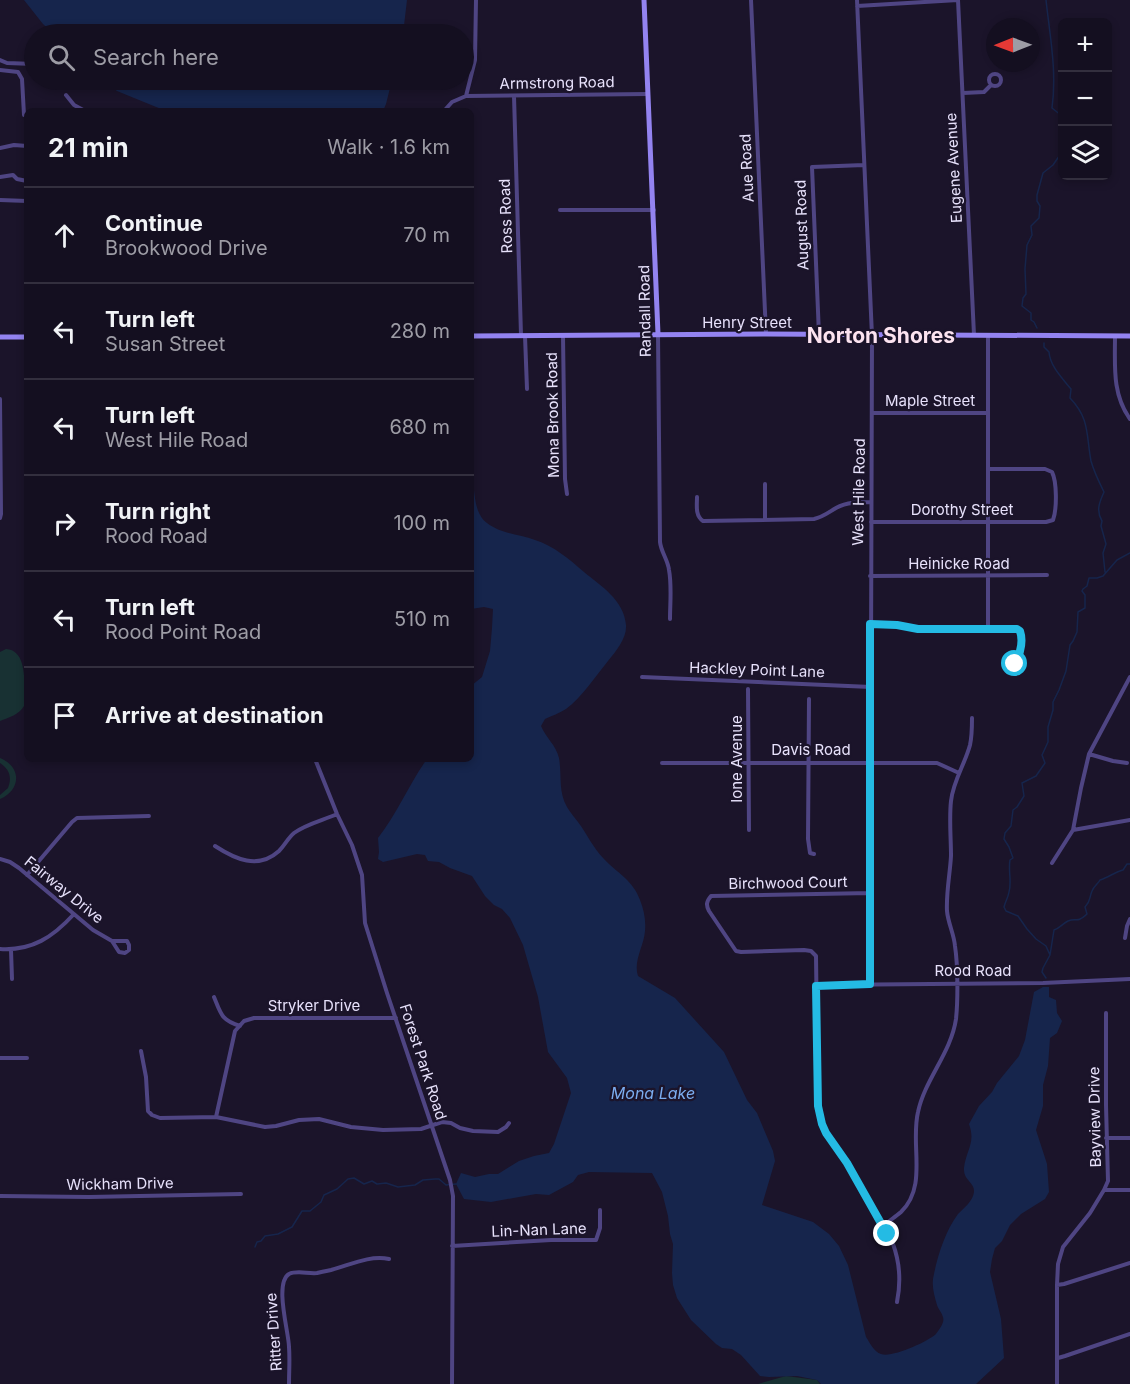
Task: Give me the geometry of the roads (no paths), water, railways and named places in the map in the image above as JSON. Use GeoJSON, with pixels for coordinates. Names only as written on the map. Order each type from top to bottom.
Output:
{"type":"FeatureCollection","features":[{"type":"Feature","properties":{"kind":"street"},"geometry":{"type":"LineString","coordinates":[[474,64],[476,0]]}},
{"type":"Feature","properties":{"kind":"street","name":"Randall Road"},"geometry":{"type":"LineString","coordinates":[[644,0],[658,334],[660,542],[669,570],[670,619]]}},
{"type":"Feature","properties":{"kind":"street","name":"Aue Road"},"geometry":{"type":"LineString","coordinates":[[751,0],[766,334]]}},
{"type":"Feature","properties":{"kind":"street","name":"West Hile Road"},"geometry":{"type":"LineString","coordinates":[[857,0],[872,336],[870,984]]}},
{"type":"Feature","properties":{"kind":"street"},"geometry":{"type":"LineString","coordinates":[[857,6],[958,0]]}},
{"type":"Feature","properties":{"kind":"street","name":"Eugene Avenue"},"geometry":{"type":"LineString","coordinates":[[958,0],[974,336]]}},
{"type":"Feature","properties":{"kind":"street"},"geometry":{"type":"LineString","coordinates":[[0,60],[7,63],[24,64]]}},
{"type":"Feature","properties":{"kind":"street"},"geometry":{"type":"LineString","coordinates":[[0,70],[18,72],[22,79],[24,115]]}},
{"type":"Feature","properties":{"kind":"street"},"geometry":{"type":"LineString","coordinates":[[963,93],[984,92],[991,85]]}},
{"type":"Feature","properties":{"kind":"street"},"geometry":{"type":"LineString","coordinates":[[447,108],[452,102],[466,96],[468,90]]}},
{"type":"Feature","properties":{"kind":"street","name":"Armstrong Road"},"geometry":{"type":"LineString","coordinates":[[466,96],[649,94]]}},
{"type":"Feature","properties":{"kind":"street"},"geometry":{"type":"LineString","coordinates":[[66,95],[80,108]]}},
{"type":"Feature","properties":{"kind":"street","name":"Ross Road"},"geometry":{"type":"LineString","coordinates":[[514,96],[527,389]]}},
{"type":"Feature","properties":{"kind":"street"},"geometry":{"type":"LineString","coordinates":[[0,148],[24,146]]}},
{"type":"Feature","properties":{"kind":"street","name":"August Road"},"geometry":{"type":"LineString","coordinates":[[819,335],[812,167],[864,165]]}},
{"type":"Feature","properties":{"kind":"street"},"geometry":{"type":"LineString","coordinates":[[0,177],[13,175],[17,179],[24,180]]}},
{"type":"Feature","properties":{"kind":"street"},"geometry":{"type":"LineString","coordinates":[[0,200],[24,201]]}},
{"type":"Feature","properties":{"kind":"street"},"geometry":{"type":"LineString","coordinates":[[560,210],[654,210]]}},
{"type":"Feature","properties":{"kind":"street","name":"Henry Street"},"geometry":{"type":"LineString","coordinates":[[474,336],[766,334],[1130,336]]}},
{"type":"Feature","properties":{"kind":"street","name":"Mona Brook Road"},"geometry":{"type":"LineString","coordinates":[[563,335],[564,479],[567,494]]}},
{"type":"Feature","properties":{"kind":"street"},"geometry":{"type":"LineString","coordinates":[[988,336],[988,629]]}},
{"type":"Feature","properties":{"kind":"street"},"geometry":{"type":"LineString","coordinates":[[1115,336],[1116,386],[1119,399],[1130,419]]}},
{"type":"Feature","properties":{"kind":"street"},"geometry":{"type":"LineString","coordinates":[[0,337],[24,337]]}},
{"type":"Feature","properties":{"kind":"street"},"geometry":{"type":"LineString","coordinates":[[0,399],[2,513],[0,518]]}},
{"type":"Feature","properties":{"kind":"street","name":"Maple Street"},"geometry":{"type":"LineString","coordinates":[[872,413],[988,413]]}},
{"type":"Feature","properties":{"kind":"street","name":"Dorothy Street"},"geometry":{"type":"LineString","coordinates":[[871,522],[1046,522],[1053,520],[1056,514],[1055,479],[1052,472],[1045,469],[989,469]]}},
{"type":"Feature","properties":{"kind":"street"},"geometry":{"type":"LineString","coordinates":[[765,484],[765,520]]}},
{"type":"Feature","properties":{"kind":"street"},"geometry":{"type":"LineString","coordinates":[[697,497],[697,514],[702,521],[814,519],[846,504],[871,502]]}},
{"type":"Feature","properties":{"kind":"street","name":"Heinicke Road"},"geometry":{"type":"LineString","coordinates":[[870,576],[1047,575]]}},
{"type":"Feature","properties":{"kind":"street"},"geometry":{"type":"LineString","coordinates":[[870,624],[897,625],[918,629],[1017,629],[1020,631],[1022,643],[1015,664]]}},
{"type":"Feature","properties":{"kind":"street"},"geometry":{"type":"LineString","coordinates":[[1052,863],[1074,830],[1089,754],[1130,676]]}},
{"type":"Feature","properties":{"kind":"street","name":"Hackley Point Lane"},"geometry":{"type":"LineString","coordinates":[[642,677],[871,687]]}},
{"type":"Feature","properties":{"kind":"street","name":"Ione Avenue"},"geometry":{"type":"LineString","coordinates":[[748,689],[749,830]]}},
{"type":"Feature","properties":{"kind":"street"},"geometry":{"type":"LineString","coordinates":[[809,699],[808,839],[810,853],[814,854]]}},
{"type":"Feature","properties":{"kind":"street"},"geometry":{"type":"LineString","coordinates":[[883,1226],[901,1212],[911,1199],[916,1184],[915,1138],[918,1112],[954,1029],[956,1015],[955,945],[947,911],[951,854],[951,798],[971,744],[972,718]]}},
{"type":"Feature","properties":{"kind":"street"},"geometry":{"type":"LineString","coordinates":[[1089,754],[1127,763]]}},
{"type":"Feature","properties":{"kind":"street","name":"Forest Park Road"},"geometry":{"type":"LineString","coordinates":[[316,762],[352,845],[362,875],[365,923],[450,1180],[452,1192],[452,1384]]}},
{"type":"Feature","properties":{"kind":"street","name":"Davis Road"},"geometry":{"type":"LineString","coordinates":[[662,763],[937,764],[959,773]]}},
{"type":"Feature","properties":{"kind":"street"},"geometry":{"type":"LineString","coordinates":[[215,846],[239,859],[261,860],[275,854],[295,833],[337,814]]}},
{"type":"Feature","properties":{"kind":"street"},"geometry":{"type":"LineString","coordinates":[[27,875],[77,818],[149,816]]}},
{"type":"Feature","properties":{"kind":"street"},"geometry":{"type":"LineString","coordinates":[[1074,830],[1130,820]]}},
{"type":"Feature","properties":{"kind":"street","name":"Fairway Drive"},"geometry":{"type":"LineString","coordinates":[[0,859],[10,862],[93,930],[112,941],[121,953],[129,950],[127,941],[112,941]]}},
{"type":"Feature","properties":{"kind":"street","name":"Birchwood Court"},"geometry":{"type":"LineString","coordinates":[[816,986],[816,956],[811,951],[736,951],[708,911],[706,905],[708,900],[711,896],[871,893]]}},
{"type":"Feature","properties":{"kind":"street"},"geometry":{"type":"LineString","coordinates":[[0,949],[11,950],[30,946],[50,937],[74,915]]}},
{"type":"Feature","properties":{"kind":"street"},"geometry":{"type":"LineString","coordinates":[[1125,938],[1130,919]]}},
{"type":"Feature","properties":{"kind":"street"},"geometry":{"type":"LineString","coordinates":[[11,950],[12,979]]}},
{"type":"Feature","properties":{"kind":"street","name":"Rood Road"},"geometry":{"type":"LineString","coordinates":[[816,986],[1043,983],[1130,979]]}},
{"type":"Feature","properties":{"kind":"street"},"geometry":{"type":"LineString","coordinates":[[816,986],[818,1106],[822,1124],[893,1244],[899,1269],[900,1291],[897,1302]]}},
{"type":"Feature","properties":{"kind":"street"},"geometry":{"type":"LineString","coordinates":[[213,997],[224,1018],[240,1026],[235,1031],[216,1117]]}},
{"type":"Feature","properties":{"kind":"street","name":"Bayview Drive"},"geometry":{"type":"LineString","coordinates":[[1058,1384],[1058,1264],[1063,1246],[1090,1213],[1108,1181],[1106,1014]]}},
{"type":"Feature","properties":{"kind":"street","name":"Stryker Drive"},"geometry":{"type":"LineString","coordinates":[[240,1026],[244,1021],[254,1018],[396,1018]]}},
{"type":"Feature","properties":{"kind":"street"},"geometry":{"type":"LineString","coordinates":[[141,1051],[146,1077],[148,1111],[160,1118],[216,1117],[265,1127],[317,1119],[373,1130],[421,1129],[442,1122],[473,1131],[498,1132],[507,1127],[509,1123]]}},
{"type":"Feature","properties":{"kind":"street"},"geometry":{"type":"LineString","coordinates":[[0,1058],[27,1058]]}},
{"type":"Feature","properties":{"kind":"street"},"geometry":{"type":"LineString","coordinates":[[1106,1138],[1130,1137]]}},
{"type":"Feature","properties":{"kind":"street"},"geometry":{"type":"LineString","coordinates":[[1104,1190],[1130,1190]]}},
{"type":"Feature","properties":{"kind":"street","name":"Wickham Drive"},"geometry":{"type":"LineString","coordinates":[[0,1196],[241,1194]]}},
{"type":"Feature","properties":{"kind":"street","name":"Lin-Nan Lane"},"geometry":{"type":"LineString","coordinates":[[452,1246],[551,1240],[596,1240],[600,1228],[600,1210]]}},
{"type":"Feature","properties":{"kind":"street","name":"Ritter Drive"},"geometry":{"type":"LineString","coordinates":[[289,1384],[290,1347],[284,1312],[286,1277],[292,1273],[316,1273],[331,1270],[373,1258],[389,1260]]}},
{"type":"Feature","properties":{"kind":"street"},"geometry":{"type":"LineString","coordinates":[[1057,1285],[1130,1263]]}},
{"type":"Feature","properties":{"kind":"street"},"geometry":{"type":"LineString","coordinates":[[1058,1358],[1130,1334]]}},
{"type":"Feature","properties":{"kind":"water"},"geometry":{"type":"Polygon","coordinates":[[[24,0],[407,0],[404,24],[43,24],[24,0]]]}},
{"type":"Feature","properties":{"kind":"water"},"geometry":{"type":"Polygon","coordinates":[[[390,90],[384,108],[159,108],[117,91],[390,90]]]}},
{"type":"Feature","properties":{"kind":"water","name":"Mona Lake"},"geometry":{"type":"Polygon","coordinates":[[[474,485],[479,513],[487,523],[504,532],[535,540],[555,549],[604,588],[621,608],[626,630],[617,649],[577,699],[566,709],[545,719],[541,726],[559,758],[564,801],[597,850],[629,882],[640,900],[645,927],[637,965],[638,976],[675,998],[724,1052],[747,1100],[757,1113],[775,1161],[762,1205],[813,1222],[829,1234],[839,1246],[848,1265],[866,1337],[872,1347],[881,1354],[893,1354],[918,1345],[936,1334],[942,1325],[943,1318],[935,1297],[933,1278],[946,1235],[974,1192],[964,1172],[971,1142],[969,1124],[979,1106],[1019,1056],[1025,1040],[1034,992],[1043,987],[1049,987],[1049,997],[1056,1000],[1057,1013],[1062,1021],[1057,1033],[1050,1038],[1048,1066],[1043,1085],[1043,1106],[1036,1130],[1047,1164],[1049,1192],[1045,1199],[1021,1214],[1010,1225],[1002,1241],[995,1248],[990,1272],[1001,1319],[1004,1358],[976,1384],[821,1384],[817,1380],[797,1376],[760,1376],[741,1355],[732,1349],[722,1348],[716,1344],[691,1320],[677,1298],[673,1285],[673,1244],[668,1216],[662,1192],[652,1173],[589,1172],[578,1175],[573,1182],[549,1195],[536,1194],[491,1202],[464,1199],[456,1184],[461,1173],[475,1177],[498,1174],[519,1161],[549,1153],[571,1093],[567,1078],[548,1052],[538,997],[523,945],[510,918],[485,896],[472,876],[439,862],[428,861],[425,855],[417,854],[383,862],[378,859],[378,838],[425,762],[474,762],[474,684],[482,677],[490,651],[493,609],[474,609],[474,485]]]}},
{"type":"Feature","properties":{"kind":"waterway"},"geometry":{"type":"LineString","coordinates":[[1046,0],[1053,67],[1052,108],[1058,113]]}},
{"type":"Feature","properties":{"kind":"waterway"},"geometry":{"type":"LineString","coordinates":[[1037,328],[1031,320],[1031,313],[1022,306],[1026,294],[1027,245],[1032,235],[1031,226],[1039,218],[1040,206],[1037,195],[1043,173],[1058,158]]}},
{"type":"Feature","properties":{"kind":"waterway"},"geometry":{"type":"LineString","coordinates":[[1044,343],[1054,367],[1071,389],[1070,398],[1084,420],[1091,461],[1104,492],[1099,510],[1106,544],[1103,553],[1105,572]]}},
{"type":"Feature","properties":{"kind":"waterway"},"geometry":{"type":"LineString","coordinates":[[1050,955],[1046,946],[1036,939],[1018,916],[1006,911],[1004,907],[1010,888],[1010,860],[1013,858],[1004,839],[1005,833],[1011,826],[1013,810],[1024,796],[1022,783],[1036,776],[1045,763],[1042,755],[1048,742],[1048,727],[1053,702],[1066,671],[1070,645],[1077,632],[1078,612],[1085,608],[1085,595],[1082,591],[1087,586],[1089,578],[1103,576],[1117,560],[1130,553]]}},
{"type":"Feature","properties":{"kind":"waterway"},"geometry":{"type":"LineString","coordinates":[[1046,978],[1042,972],[1050,955],[1054,930],[1068,921],[1079,920],[1087,914],[1085,907],[1100,880],[1123,870],[1127,864],[1130,864]]}},
{"type":"Feature","properties":{"kind":"waterway"},"geometry":{"type":"LineString","coordinates":[[255,1247],[257,1242],[265,1236],[278,1234],[292,1227],[302,1211],[310,1211],[321,1202],[324,1195],[337,1189],[348,1179],[354,1178],[364,1184],[372,1181],[398,1187],[435,1179],[439,1179],[446,1185],[456,1184]]}},
{"type":"Feature","properties":{"kind":"district","name":"Norton Shores"},"geometry":{"type":"Point","coordinates":[881,336]}}]}
